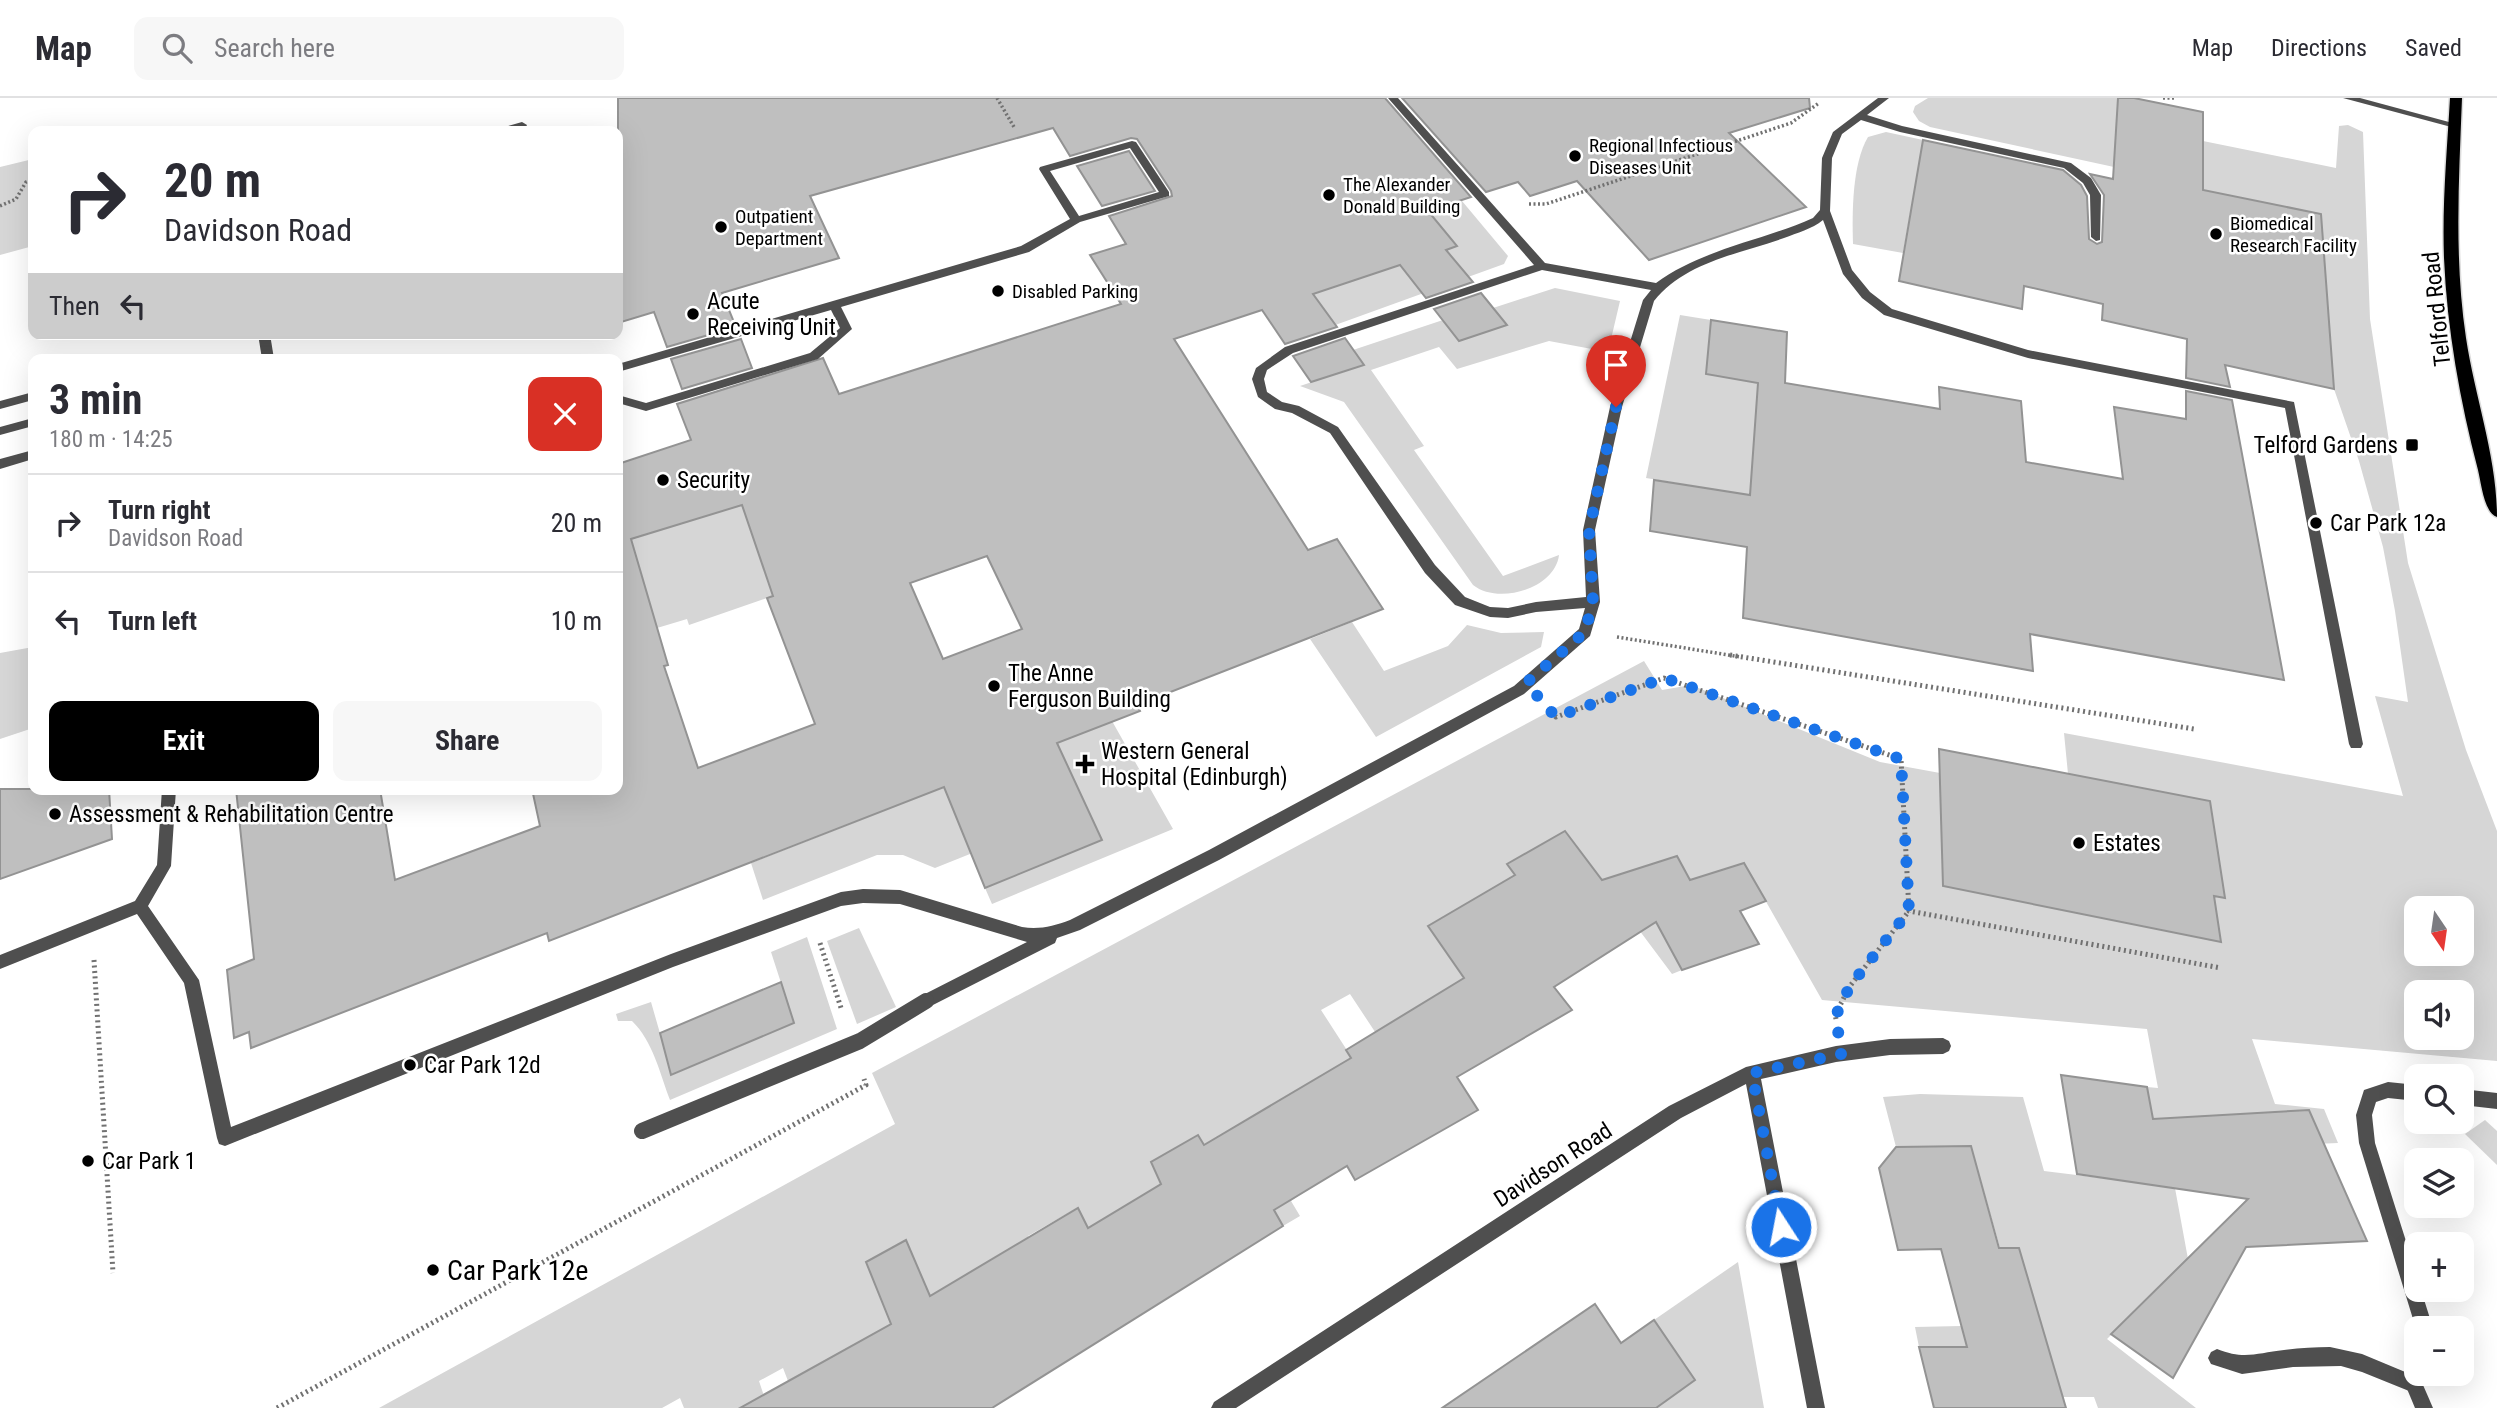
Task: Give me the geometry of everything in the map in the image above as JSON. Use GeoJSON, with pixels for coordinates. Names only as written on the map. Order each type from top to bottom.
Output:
{"type":"FeatureCollection","features":[{"type":"Feature","properties":{"kind":"main road","name":"Telford Road"},"geometry":{"type":"LineString","coordinates":[[2456,98],[2452,279],[2466,372],[2487,479],[2497,511]]}},
{"type":"Feature","properties":{"kind":"street"},"geometry":{"type":"LineString","coordinates":[[1393,98],[1529,254],[1542,265],[1656,287]]}},
{"type":"Feature","properties":{"kind":"street"},"geometry":{"type":"LineString","coordinates":[[1884,98],[1838,132],[1827,158],[1825,211],[1847,271],[1866,295],[1888,313],[2028,354],[2290,405],[2356,744]]}},
{"type":"Feature","properties":{"kind":"street"},"geometry":{"type":"LineString","coordinates":[[2348,98],[2455,125]]}},
{"type":"Feature","properties":{"kind":"street"},"geometry":{"type":"LineString","coordinates":[[1859,116],[1900,129],[2067,165],[2087,177],[2096,191],[2096,237]]}},
{"type":"Feature","properties":{"kind":"street"},"geometry":{"type":"LineString","coordinates":[[518,126],[522,125]]}},
{"type":"Feature","properties":{"kind":"street"},"geometry":{"type":"LineString","coordinates":[[623,367],[1026,249],[1076,220],[1165,194],[1132,144],[1044,169],[1076,220]]}},
{"type":"Feature","properties":{"kind":"street"},"geometry":{"type":"LineString","coordinates":[[642,1131],[860,1041],[926,1000],[1226,849],[1506,697],[1526,683],[1585,632],[1593,602],[1589,530],[1616,407],[1649,300],[1656,287],[1685,269],[1807,226],[1825,211]]}},
{"type":"Feature","properties":{"kind":"street"},"geometry":{"type":"LineString","coordinates":[[1542,265],[1289,350],[1262,368],[1258,379],[1262,394],[1279,406],[1295,409],[1334,430],[1430,569],[1460,601],[1490,612],[1508,613],[1536,607],[1593,602]]}},
{"type":"Feature","properties":{"kind":"street"},"geometry":{"type":"LineString","coordinates":[[623,400],[646,407],[814,356],[846,329],[835,306]]}},
{"type":"Feature","properties":{"kind":"street"},"geometry":{"type":"LineString","coordinates":[[0,405],[28,397]]}},
{"type":"Feature","properties":{"kind":"street"},"geometry":{"type":"LineString","coordinates":[[0,431],[28,423]]}},
{"type":"Feature","properties":{"kind":"street"},"geometry":{"type":"LineString","coordinates":[[0,464],[28,456]]}},
{"type":"Feature","properties":{"kind":"street"},"geometry":{"type":"LineString","coordinates":[[0,961],[140,906],[164,866],[169,795]]}},
{"type":"Feature","properties":{"kind":"street"},"geometry":{"type":"LineString","coordinates":[[140,906],[191,980],[225,1138],[671,961],[841,899],[863,896],[900,897],[1033,936],[1075,925]]}},
{"type":"Feature","properties":{"kind":"street","name":"Davidson Road"},"geometry":{"type":"LineString","coordinates":[[1220,1408],[1675,1112],[1752,1073],[1841,1054],[1890,1047],[1943,1046]]}},
{"type":"Feature","properties":{"kind":"street"},"geometry":{"type":"LineString","coordinates":[[1752,1073],[1816,1408]]}},
{"type":"Feature","properties":{"kind":"street"},"geometry":{"type":"LineString","coordinates":[[2404,1092],[2388,1090],[2370,1096],[2364,1115],[2367,1143],[2420,1316]]}},
{"type":"Feature","properties":{"kind":"street"},"geometry":{"type":"LineString","coordinates":[[2474,1098],[2497,1101]]}},
{"type":"Feature","properties":{"kind":"street"},"geometry":{"type":"LineString","coordinates":[[2217,1358],[2233,1366],[2258,1366],[2281,1359],[2332,1356],[2404,1375]]}},
{"type":"Feature","properties":{"kind":"street"},"geometry":{"type":"LineString","coordinates":[[2419,1386],[2424,1408]]}},
{"type":"Feature","properties":{"kind":"path"},"geometry":{"type":"LineString","coordinates":[[997,98],[1014,127]]}},
{"type":"Feature","properties":{"kind":"path"},"geometry":{"type":"LineString","coordinates":[[1473,187],[1500,179],[1520,200],[1531,204],[1546,204],[1791,123],[1826,98]]}},
{"type":"Feature","properties":{"kind":"path"},"geometry":{"type":"LineString","coordinates":[[2163,98],[2175,98]]}},
{"type":"Feature","properties":{"kind":"path"},"geometry":{"type":"LineString","coordinates":[[0,206],[16,199],[28,181]]}},
{"type":"Feature","properties":{"kind":"path"},"geometry":{"type":"LineString","coordinates":[[1585,632],[2194,729]]}},
{"type":"Feature","properties":{"kind":"path"},"geometry":{"type":"LineString","coordinates":[[1526,683],[1556,717],[1664,678],[1901,759],[1909,911],[1850,986],[1836,1015],[1841,1054]]}},
{"type":"Feature","properties":{"kind":"path"},"geometry":{"type":"LineString","coordinates":[[1909,911],[2221,968]]}},
{"type":"Feature","properties":{"kind":"path"},"geometry":{"type":"LineString","coordinates":[[92,926],[113,1273]]}},
{"type":"Feature","properties":{"kind":"path"},"geometry":{"type":"LineString","coordinates":[[819,939],[845,1019]]}},
{"type":"Feature","properties":{"kind":"path"},"geometry":{"type":"LineString","coordinates":[[276,1408],[866,1086],[862,1072]]}},
{"type":"Feature","properties":{"kind":"shaded area"},"geometry":{"type":"Polygon","coordinates":[[[1928,98],[2118,98],[2114,167],[1930,127],[1919,121],[1913,112],[1915,106],[1928,98]]]}},
{"type":"Feature","properties":{"kind":"shaded area"},"geometry":{"type":"Polygon","coordinates":[[[2348,125],[2363,132],[2370,319],[2408,563],[2466,750],[2497,831],[2497,1061],[2252,1039],[2275,1104],[2324,1109],[2338,1143],[2168,1150],[2188,1259],[2107,1339],[2196,1408],[2098,1408],[2094,1397],[2059,1397],[2025,1347],[1919,1347],[1915,1327],[1961,1326],[1949,1279],[2028,1278],[2019,1248],[2000,1248],[1971,1146],[1896,1147],[1883,1097],[1920,1094],[2023,1097],[2044,1171],[2166,1186],[2147,1087],[2158,1088],[2147,1029],[1822,1000],[1744,863],[1690,880],[1677,856],[1629,872],[1682,970],[1672,974],[1565,831],[1508,864],[1515,875],[1428,926],[1511,1044],[1385,1047],[1350,994],[1321,1010],[1352,1058],[1255,1115],[1301,1194],[1291,1201],[1300,1216],[1283,1226],[1234,1140],[1152,1162],[1210,1271],[1188,1285],[1137,1250],[1116,1211],[1088,1228],[1077,1208],[1028,1236],[1038,1257],[960,1278],[930,1296],[906,1240],[925,1408],[835,1355],[788,1381],[783,1368],[759,1381],[768,1408],[684,1408],[680,1398],[662,1408],[379,1408],[895,1124],[872,1073],[1644,661],[1662,690],[1691,685],[1880,762],[1940,773],[1944,886],[2220,942],[2214,896],[2225,897],[2210,801],[2068,774],[2064,733],[2403,796],[2375,696],[2408,702],[2383,547],[2359,461],[2334,389],[2321,215],[2203,190],[2203,141],[2336,168],[2339,126],[2348,125]]]}},
{"type":"Feature","properties":{"kind":"shaded area"},"geometry":{"type":"Polygon","coordinates":[[[1886,132],[1923,140],[1903,253],[1853,244],[1853,204],[1859,161],[1868,137],[1886,132]]]}},
{"type":"Feature","properties":{"kind":"shaded area"},"geometry":{"type":"Polygon","coordinates":[[[28,160],[28,247],[0,255],[0,167],[28,160]]]}},
{"type":"Feature","properties":{"kind":"shaded area"},"geometry":{"type":"Polygon","coordinates":[[[1462,201],[1508,256],[1504,264],[1327,328],[1272,307],[1456,246],[1428,211],[1462,201]]]}},
{"type":"Feature","properties":{"kind":"shaded area"},"geometry":{"type":"Polygon","coordinates":[[[1555,288],[1620,301],[1608,352],[1549,341],[1457,369],[1439,347],[1371,370],[1424,446],[1414,450],[1503,576],[1559,555],[1555,567],[1537,585],[1496,594],[1473,585],[1344,402],[1300,386],[1363,365],[1353,350],[1443,320],[1506,325],[1493,308],[1555,288]]]}},
{"type":"Feature","properties":{"kind":"shaded area"},"geometry":{"type":"Polygon","coordinates":[[[1680,315],[1711,320],[1707,374],[1758,383],[1750,495],[1646,478],[1680,315]]]}},
{"type":"Feature","properties":{"kind":"shaded area"},"geometry":{"type":"Polygon","coordinates":[[[742,505],[773,596],[689,625],[687,619],[657,628],[631,539],[742,505]]]}},
{"type":"Feature","properties":{"kind":"shaded area"},"geometry":{"type":"Polygon","coordinates":[[[1352,622],[1384,671],[1448,646],[1467,625],[1501,633],[1544,632],[1541,647],[1376,737],[1310,639],[1352,622]]]}},
{"type":"Feature","properties":{"kind":"shaded area"},"geometry":{"type":"Polygon","coordinates":[[[28,648],[28,730],[0,739],[0,653],[28,648]]]}},
{"type":"Feature","properties":{"kind":"shaded area"},"geometry":{"type":"Polygon","coordinates":[[[1112,721],[1173,829],[992,904],[985,888],[1087,807],[935,868],[903,855],[877,855],[763,900],[751,863],[1112,721]]]}},
{"type":"Feature","properties":{"kind":"shaded area"},"geometry":{"type":"Polygon","coordinates":[[[859,928],[896,1007],[857,1024],[827,941],[859,928]]]}},
{"type":"Feature","properties":{"kind":"shaded area"},"geometry":{"type":"Polygon","coordinates":[[[807,937],[837,1029],[670,1100],[645,1038],[632,1021],[618,1021],[616,1014],[651,1002],[672,1075],[794,1023],[771,952],[807,937]]]}},
{"type":"Feature","properties":{"kind":"shaded area"},"geometry":{"type":"Polygon","coordinates":[[[2485,1120],[2497,1131],[2497,1165],[2465,1134],[2474,1134],[2474,1128],[2485,1120]]]}},
{"type":"Feature","properties":{"kind":"shaded area"},"geometry":{"type":"Polygon","coordinates":[[[1738,1262],[1764,1408],[1656,1408],[1695,1380],[1654,1320],[1738,1262]]]}},
{"type":"Feature","properties":{"kind":"building","name":"The Anne Ferguson Building"},"geometry":{"type":"Polygon","coordinates":[[[618,98],[1385,98],[1471,197],[1428,211],[1457,246],[1446,250],[1473,282],[1426,298],[1400,265],[1313,294],[1337,327],[1285,344],[1262,310],[1174,339],[1308,550],[1337,539],[1383,609],[1137,705],[1140,711],[1057,743],[1102,840],[985,888],[944,787],[549,941],[547,933],[251,1048],[249,1032],[234,1038],[227,970],[254,959],[237,795],[381,795],[395,880],[540,826],[533,795],[623,795],[623,462],[691,440],[677,404],[823,358],[839,394],[1121,304],[1090,255],[1126,244],[1109,216],[1172,196],[1171,191],[1137,139],[1131,138],[1070,156],[1053,128],[810,196],[839,258],[722,293],[736,327],[667,347],[654,312],[623,321],[623,126],[618,126],[618,98]],[[742,505],[631,539],[668,665],[664,666],[698,768],[815,724],[767,598],[773,596],[742,505]],[[987,556],[910,583],[943,659],[1022,629],[987,556]]]}},
{"type":"Feature","properties":{"kind":"building"},"geometry":{"type":"Polygon","coordinates":[[[1402,98],[1809,98],[1810,108],[1729,133],[1806,207],[1649,260],[1577,181],[1530,196],[1518,182],[1486,192],[1402,98]]]}},
{"type":"Feature","properties":{"kind":"building","name":"Biomedical Research Facility"},"geometry":{"type":"Polygon","coordinates":[[[2118,98],[2134,98],[2203,112],[2203,190],[2321,214],[2334,389],[2225,365],[2230,387],[2186,378],[2187,339],[2102,320],[2103,304],[2024,286],[2022,309],[1899,281],[1923,140],[2063,170],[2081,185],[2087,196],[2089,239],[2097,244],[2102,242],[2104,195],[2090,174],[2113,179],[2118,98]]]}},
{"type":"Feature","properties":{"kind":"building"},"geometry":{"type":"Polygon","coordinates":[[[1129,151],[1155,191],[1102,206],[1077,166],[1129,151]]]}},
{"type":"Feature","properties":{"kind":"building"},"geometry":{"type":"Polygon","coordinates":[[[1481,293],[1507,325],[1459,341],[1434,309],[1481,293]]]}},
{"type":"Feature","properties":{"kind":"building"},"geometry":{"type":"Polygon","coordinates":[[[1711,320],[1787,332],[1785,383],[1940,409],[1939,387],[2021,401],[2026,462],[2123,479],[2114,407],[2186,419],[2186,391],[2232,400],[2284,680],[2030,634],[2033,671],[1743,618],[1747,547],[1650,531],[1654,480],[1750,495],[1758,383],[1706,374],[1711,320]]]}},
{"type":"Feature","properties":{"kind":"building"},"geometry":{"type":"Polygon","coordinates":[[[1345,338],[1364,365],[1311,382],[1293,356],[1345,338]]]}},
{"type":"Feature","properties":{"kind":"building"},"geometry":{"type":"Polygon","coordinates":[[[741,339],[752,368],[682,389],[671,359],[741,339]]]}},
{"type":"Feature","properties":{"kind":"building","name":"Estates"},"geometry":{"type":"Polygon","coordinates":[[[1939,749],[2210,801],[2225,898],[2214,896],[2221,942],[1943,886],[1939,749]]]}},
{"type":"Feature","properties":{"kind":"building","name":"Assessment & Rehabilitation Centre"},"geometry":{"type":"Polygon","coordinates":[[[0,789],[28,789],[28,795],[109,795],[112,839],[0,879],[0,789]]]}},
{"type":"Feature","properties":{"kind":"building"},"geometry":{"type":"Polygon","coordinates":[[[1565,831],[1602,880],[1677,856],[1690,880],[1744,863],[1766,901],[1740,911],[1759,944],[1682,970],[1656,922],[1554,987],[1572,1010],[1457,1077],[1478,1110],[1355,1180],[1347,1166],[1274,1210],[1283,1226],[992,1408],[740,1408],[891,1324],[866,1262],[906,1240],[930,1296],[1078,1208],[1088,1228],[1161,1184],[1151,1162],[1198,1135],[1204,1145],[1351,1058],[1346,1050],[1464,978],[1428,926],[1515,875],[1507,864],[1565,831]]]}},
{"type":"Feature","properties":{"kind":"building"},"geometry":{"type":"Polygon","coordinates":[[[781,982],[794,1023],[671,1075],[660,1033],[781,982]]]}},
{"type":"Feature","properties":{"kind":"building"},"geometry":{"type":"Polygon","coordinates":[[[2061,1075],[2147,1087],[2153,1119],[2309,1110],[2367,1241],[2246,1247],[2173,1378],[2111,1334],[2248,1199],[2077,1174],[2061,1075]]]}},
{"type":"Feature","properties":{"kind":"building"},"geometry":{"type":"Polygon","coordinates":[[[1971,1146],[1999,1248],[2019,1248],[2066,1408],[1934,1408],[1919,1347],[1967,1347],[1941,1249],[1898,1250],[1879,1168],[1896,1147],[1971,1146]]]}},
{"type":"Feature","properties":{"kind":"building"},"geometry":{"type":"Polygon","coordinates":[[[1595,1304],[1621,1343],[1654,1320],[1695,1380],[1656,1408],[1442,1408],[1595,1304]]]}},
{"type":"Feature","properties":{"kind":"place","name":"Regional Infectious Diseases Unit"},"geometry":{"type":"Point","coordinates":[1575,156]}},
{"type":"Feature","properties":{"kind":"place","name":"The Alexander Donald Building"},"geometry":{"type":"Point","coordinates":[1329,195]}},
{"type":"Feature","properties":{"kind":"place","name":"Outpatient Department"},"geometry":{"type":"Point","coordinates":[721,227]}},
{"type":"Feature","properties":{"kind":"place","name":"Biomedical Research Facility"},"geometry":{"type":"Point","coordinates":[2216,234]}},
{"type":"Feature","properties":{"kind":"place","name":"Disabled Parking"},"geometry":{"type":"Point","coordinates":[998,291]}},
{"type":"Feature","properties":{"kind":"place","name":"Acute Receiving Unit"},"geometry":{"type":"Point","coordinates":[693,314]}},
{"type":"Feature","properties":{"kind":"place","name":"Telford Gardens"},"geometry":{"type":"Point","coordinates":[2412,445]}},
{"type":"Feature","properties":{"kind":"place","name":"Security"},"geometry":{"type":"Point","coordinates":[663,480]}},
{"type":"Feature","properties":{"kind":"place","name":"Car Park 12a"},"geometry":{"type":"Point","coordinates":[2316,523]}},
{"type":"Feature","properties":{"kind":"place","name":"The Anne Ferguson Building"},"geometry":{"type":"Point","coordinates":[994,686]}},
{"type":"Feature","properties":{"kind":"place","name":"Western General Hospital (Edinburgh)"},"geometry":{"type":"Point","coordinates":[1085,764]}},
{"type":"Feature","properties":{"kind":"place","name":"Assessment & Rehabilitation Centre"},"geometry":{"type":"Point","coordinates":[55,814]}},
{"type":"Feature","properties":{"kind":"place","name":"Estates"},"geometry":{"type":"Point","coordinates":[2079,843]}},
{"type":"Feature","properties":{"kind":"place","name":"Car Park 12d"},"geometry":{"type":"Point","coordinates":[410,1065]}},
{"type":"Feature","properties":{"kind":"place","name":"Car Park 1"},"geometry":{"type":"Point","coordinates":[88,1161]}},
{"type":"Feature","properties":{"kind":"place","name":"Car Park 12e"},"geometry":{"type":"Point","coordinates":[433,1270]}},
{"type":"Feature","properties":{"kind":"route"},"geometry":{"type":"LineString","coordinates":[[1616,407],[1589,530],[1593,602],[1585,632],[1526,683],[1556,717],[1664,678],[1901,759],[1909,911],[1850,986],[1836,1015],[1841,1054],[1752,1073],[1781,1227]]}}]}
